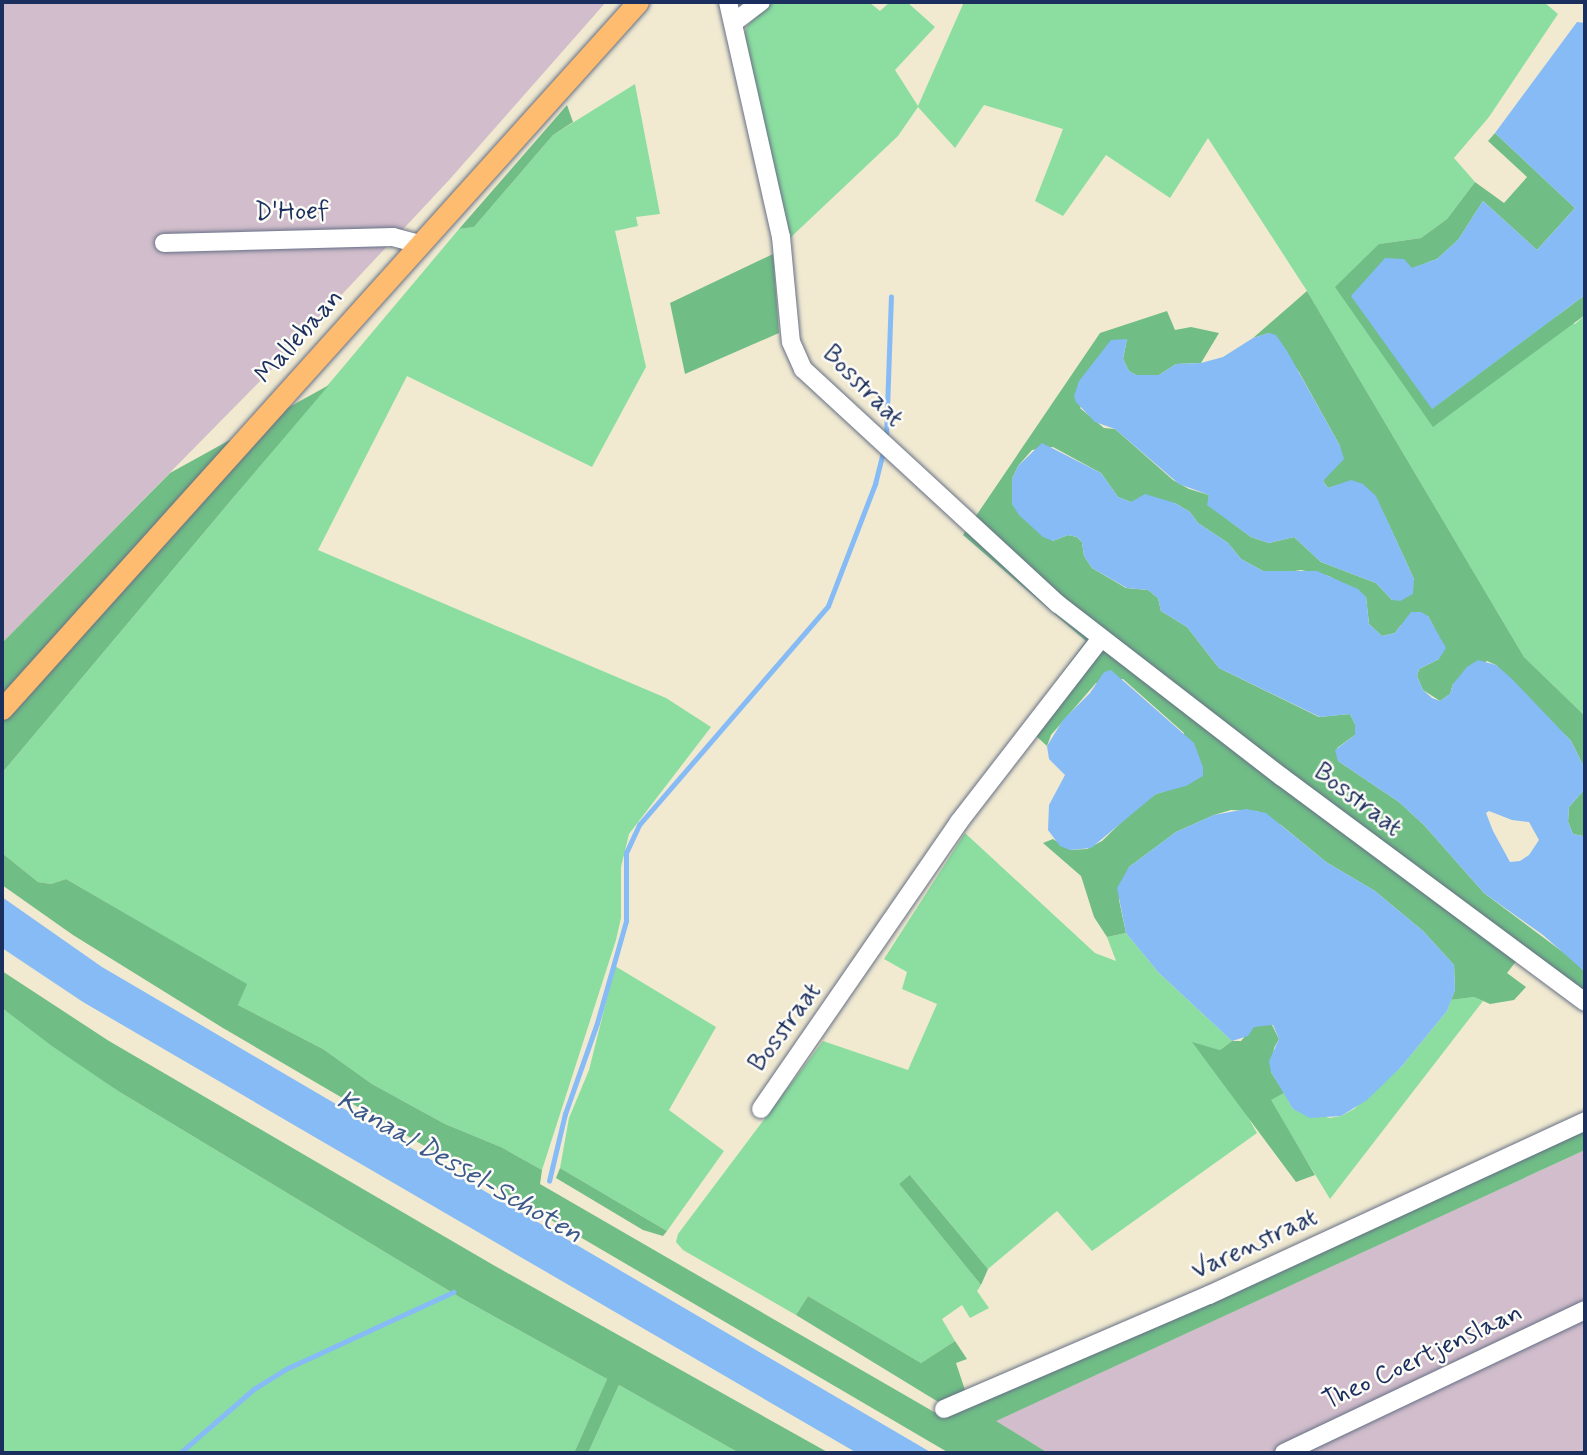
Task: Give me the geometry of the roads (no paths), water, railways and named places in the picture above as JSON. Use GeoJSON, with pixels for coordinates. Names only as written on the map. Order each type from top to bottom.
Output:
{"type":"FeatureCollection","features":[{"type":"Feature","properties":{"kind":"main road","name":"Mallebaan"},"geometry":{"type":"LineString","coordinates":[[2,709],[638,2]]}},
{"type":"Feature","properties":{"kind":"street","name":"Bosstraat"},"geometry":{"type":"LineString","coordinates":[[728,2],[781,237],[790,342],[803,369],[953,510],[1101,638],[1322,808],[1585,1002]]}},
{"type":"Feature","properties":{"kind":"street"},"geometry":{"type":"LineString","coordinates":[[733,23],[761,2]]}},
{"type":"Feature","properties":{"kind":"street","name":"D'Hoef"},"geometry":{"type":"LineString","coordinates":[[164,243],[393,237],[420,244]]}},
{"type":"Feature","properties":{"kind":"street","name":"Bosstraat"},"geometry":{"type":"LineString","coordinates":[[761,1109],[960,822],[1101,638]]}},
{"type":"Feature","properties":{"kind":"street","name":"Varenstraat"},"geometry":{"type":"LineString","coordinates":[[944,1409],[1209,1295],[1585,1121]]}},
{"type":"Feature","properties":{"kind":"street","name":"Theo Coertjenslaan"},"geometry":{"type":"LineString","coordinates":[[1284,1453],[1585,1310]]}},
{"type":"Feature","properties":{"kind":"water"},"geometry":{"type":"Polygon","coordinates":[[[1577,22],[1585,23],[1585,295],[1432,409],[1351,296],[1385,258],[1404,259],[1412,268],[1437,259],[1458,240],[1483,201],[1537,250],[1575,208],[1495,133],[1577,22]]]}},
{"type":"Feature","properties":{"kind":"water"},"geometry":{"type":"Polygon","coordinates":[[[1269,333],[1276,335],[1287,351],[1340,446],[1344,459],[1323,481],[1328,488],[1351,480],[1363,484],[1376,496],[1414,579],[1413,594],[1400,601],[1392,600],[1376,583],[1321,562],[1294,537],[1269,543],[1251,537],[1207,505],[1209,495],[1179,484],[1115,429],[1095,422],[1076,402],[1074,396],[1079,381],[1111,340],[1127,339],[1123,359],[1129,371],[1136,375],[1159,375],[1176,364],[1201,363],[1223,357],[1253,338],[1269,333]]]}},
{"type":"Feature","properties":{"kind":"water"},"geometry":{"type":"Polygon","coordinates":[[[1042,443],[1101,473],[1118,497],[1131,502],[1145,494],[1175,503],[1190,512],[1198,523],[1228,543],[1241,559],[1263,571],[1317,571],[1358,589],[1366,597],[1369,624],[1382,636],[1395,633],[1411,612],[1421,612],[1428,616],[1446,648],[1439,659],[1419,669],[1417,676],[1423,690],[1432,698],[1440,701],[1450,694],[1453,684],[1467,667],[1478,660],[1496,665],[1512,679],[1571,741],[1585,769],[1585,789],[1569,807],[1568,822],[1573,834],[1583,836],[1585,840],[1585,972],[1543,935],[1484,893],[1424,825],[1399,802],[1338,761],[1335,750],[1355,735],[1355,724],[1350,714],[1320,717],[1219,668],[1187,627],[1161,611],[1158,598],[1148,590],[1127,588],[1092,568],[1084,556],[1082,542],[1077,537],[1068,535],[1053,541],[1043,537],[1019,515],[1012,504],[1012,479],[1018,466],[1042,443]],[[1489,811],[1486,813],[1510,862],[1520,861],[1529,855],[1539,840],[1529,822],[1512,820],[1489,811]]]}},
{"type":"Feature","properties":{"kind":"water"},"geometry":{"type":"Polygon","coordinates":[[[1111,670],[1194,743],[1203,767],[1203,776],[1186,786],[1156,794],[1091,848],[1070,850],[1060,846],[1048,830],[1049,805],[1065,775],[1049,759],[1047,746],[1063,720],[1090,693],[1104,672],[1111,670]]]}},
{"type":"Feature","properties":{"kind":"water"},"geometry":{"type":"Polygon","coordinates":[[[1246,809],[1266,813],[1326,862],[1375,891],[1423,931],[1454,965],[1455,990],[1447,1011],[1402,1066],[1367,1100],[1341,1116],[1310,1118],[1293,1109],[1271,1072],[1269,1061],[1279,1039],[1273,1025],[1254,1027],[1248,1036],[1232,1041],[1159,973],[1126,933],[1117,888],[1129,867],[1176,832],[1214,815],[1246,809]]]}},
{"type":"Feature","properties":{"kind":"water"},"geometry":{"type":"Polygon","coordinates":[[[2,897],[102,967],[932,1453],[857,1453],[83,1002],[2,948],[2,897]]]}},
{"type":"Feature","properties":{"kind":"waterway"},"geometry":{"type":"LineString","coordinates":[[886,438],[891,297]]}},
{"type":"Feature","properties":{"kind":"waterway"},"geometry":{"type":"LineString","coordinates":[[549,1181],[565,1114],[597,1023],[626,921],[626,853],[639,825],[828,606],[875,484],[883,452]]}},
{"type":"Feature","properties":{"kind":"waterway"},"geometry":{"type":"LineString","coordinates":[[180,1453],[254,1389],[288,1368],[453,1292]]}},
{"type":"Feature","properties":{"kind":"water label","name":"Kanaal Dessel-Schoten"},"geometry":{"type":"Point","coordinates":[459,1168]}}]}
